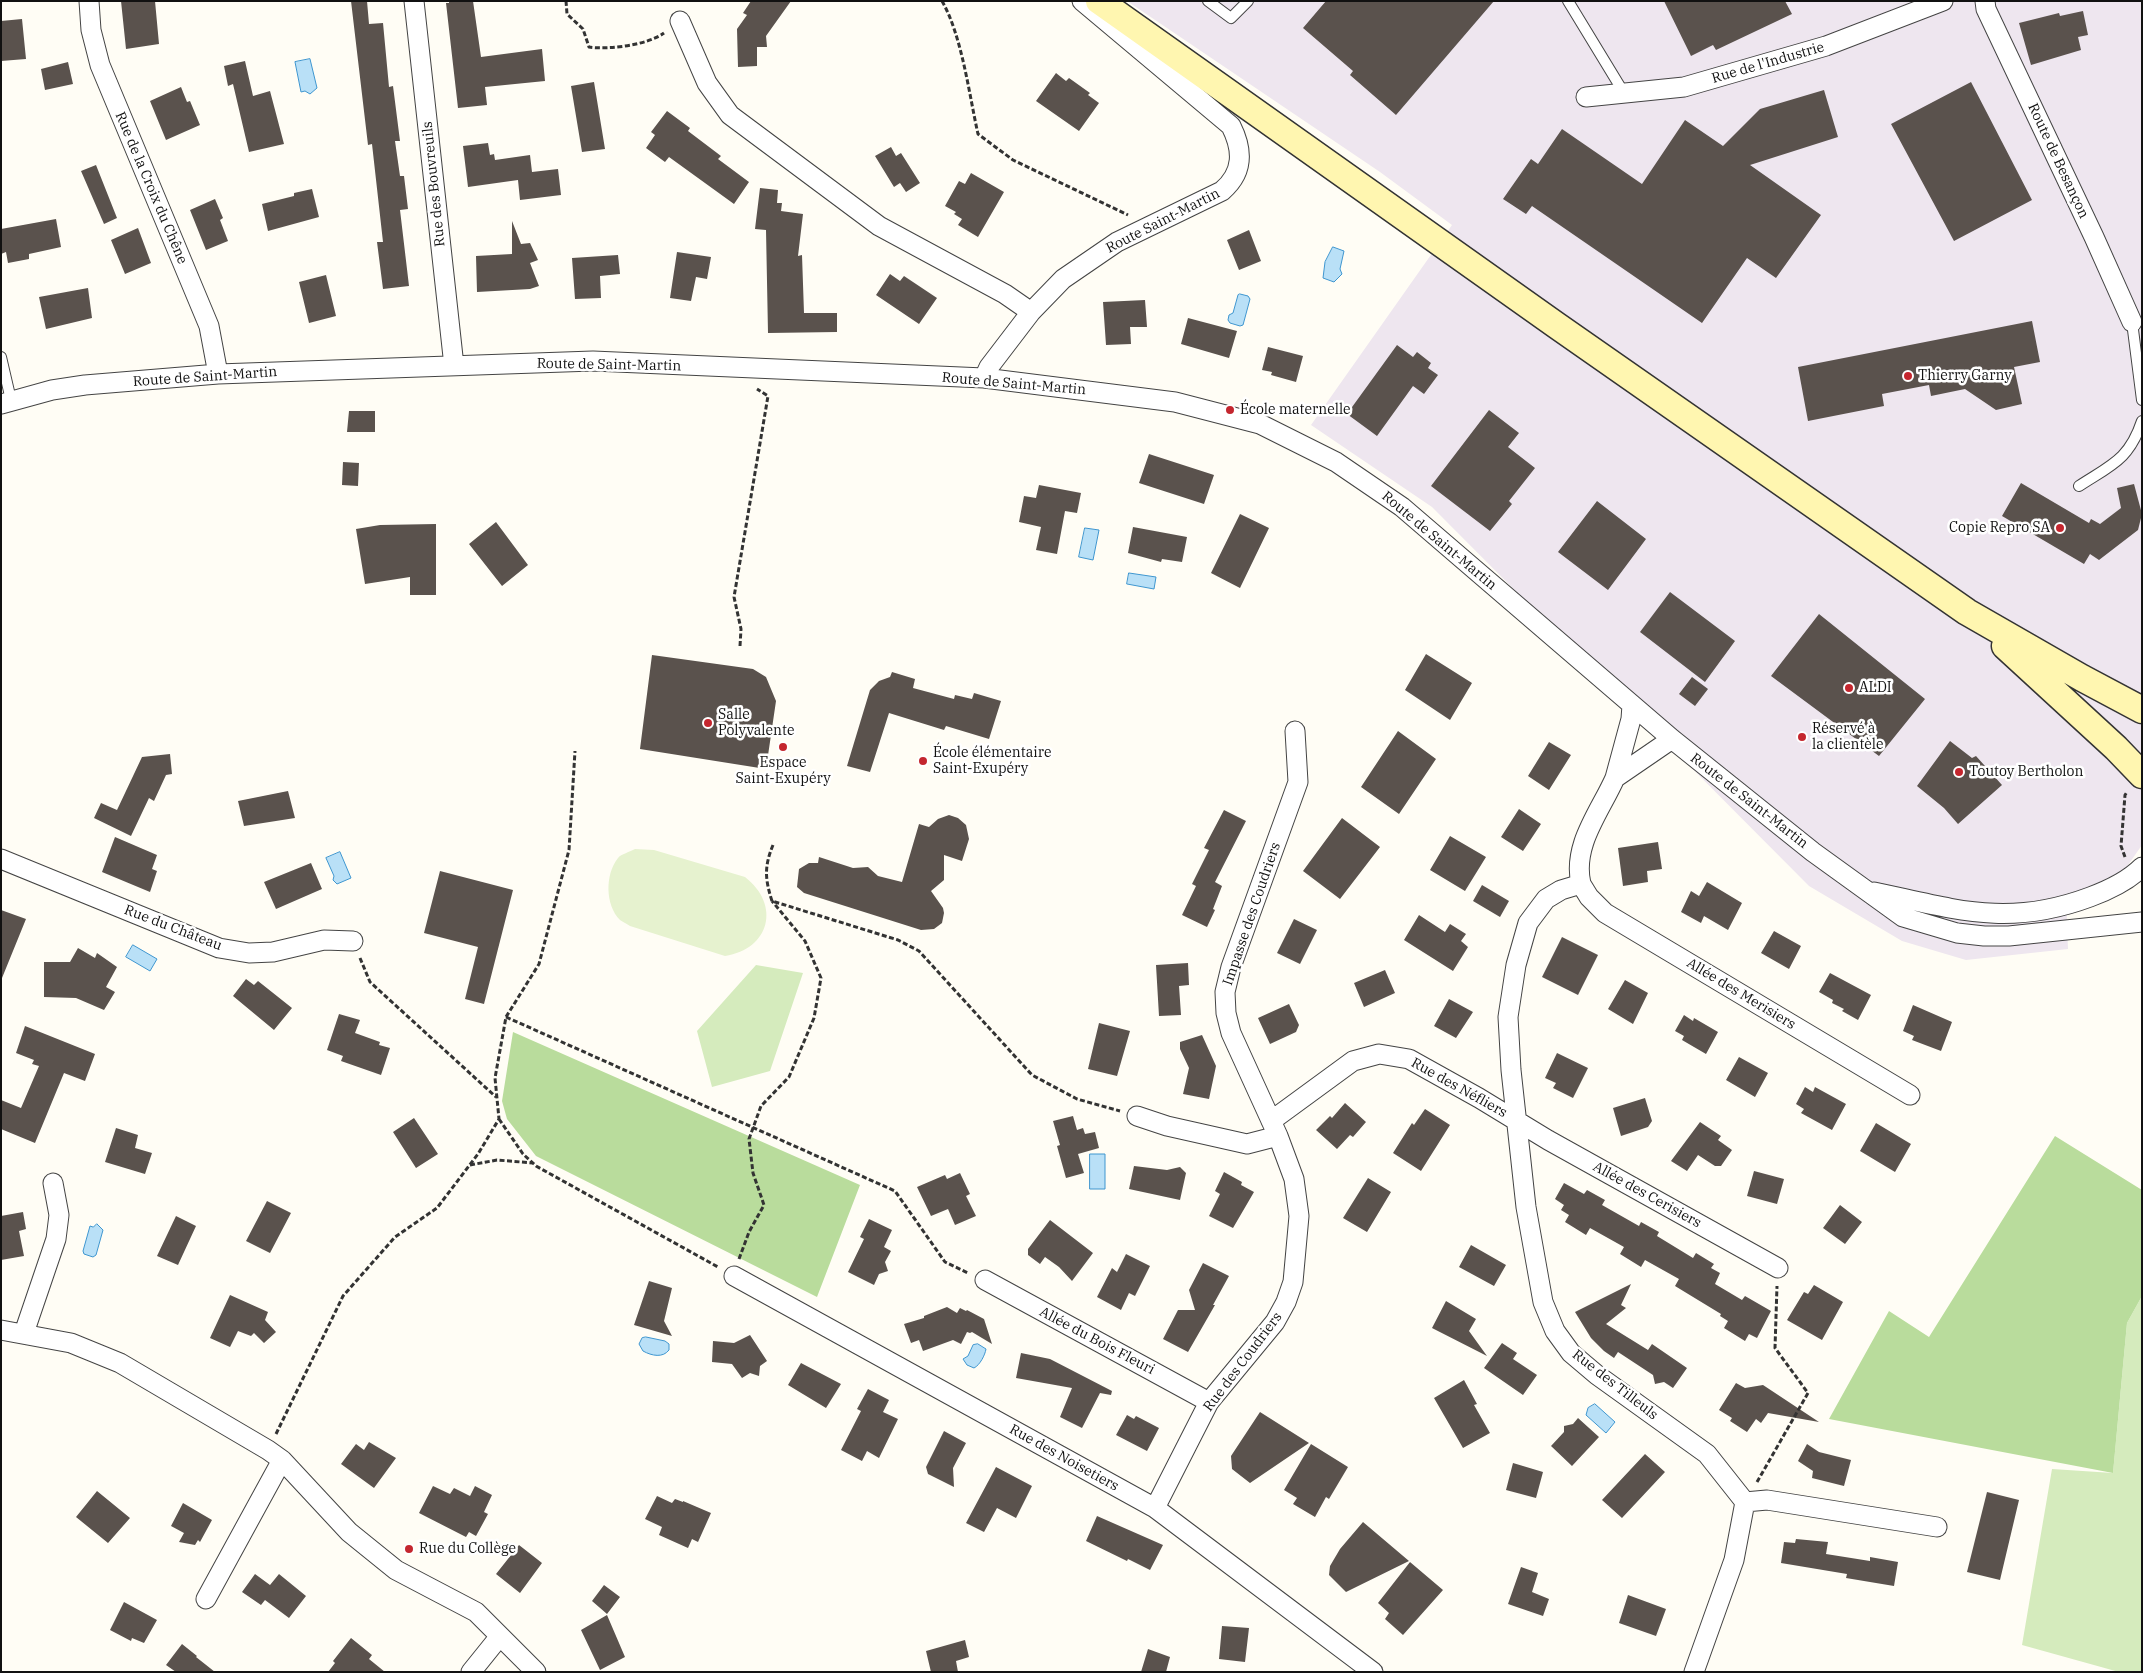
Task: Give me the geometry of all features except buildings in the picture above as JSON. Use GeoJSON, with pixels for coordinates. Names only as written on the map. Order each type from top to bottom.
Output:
{"type":"FeatureCollection","features":[{"type":"Feature","properties":{"kind":"main road"},"geometry":{"type":"LineString","coordinates":[[1099,1],[1548,320],[1967,612],[2142,710]]}},
{"type":"Feature","properties":{"kind":"main road"},"geometry":{"type":"LineString","coordinates":[[1967,612],[2116,748],[2140,774]]}},
{"type":"Feature","properties":{"kind":"street","name":"Rue de la Croix du Chêne"},"geometry":{"type":"LineString","coordinates":[[89,1],[91,30],[100,65],[209,326],[218,374]]}},
{"type":"Feature","properties":{"kind":"street","name":"Rue des Bouvreuils"},"geometry":{"type":"LineString","coordinates":[[414,1],[454,366]]}},
{"type":"Feature","properties":{"kind":"street","name":"Route Saint-Martin"},"geometry":{"type":"LineString","coordinates":[[984,378],[989,367],[1031,312],[1063,279],[1117,242],[1222,191],[1232,183],[1240,162],[1238,141],[1231,126],[1082,1]]}},
{"type":"Feature","properties":{"kind":"street","name":"Rue de l'Industrie"},"geometry":{"type":"LineString","coordinates":[[1586,97],[1684,87],[1826,46],[1943,1]]}},
{"type":"Feature","properties":{"kind":"street","name":"Route de Besançon"},"geometry":{"type":"LineString","coordinates":[[1985,1],[1986,9],[2132,322]]}},
{"type":"Feature","properties":{"kind":"street"},"geometry":{"type":"LineString","coordinates":[[680,21],[707,83],[730,115],[879,226],[1005,294],[1031,312]]}},
{"type":"Feature","properties":{"kind":"street","name":"Route de Saint-Martin"},"geometry":{"type":"LineString","coordinates":[[6,402],[52,390],[85,385],[218,374],[593,362],[984,378],[1175,402],[1260,424],[1336,462],[1402,506],[1672,739],[1813,852],[1903,917],[1957,933],[2008,936],[2142,922]]}},
{"type":"Feature","properties":{"kind":"street"},"geometry":{"type":"LineString","coordinates":[[1581,884],[1578,872],[1583,844],[1615,778],[1631,720],[1632,704]]}},
{"type":"Feature","properties":{"kind":"street","name":"Impasse des Coudriers"},"geometry":{"type":"LineString","coordinates":[[1274,1129],[1231,1033],[1226,1013],[1226,992],[1231,967],[1298,782],[1295,731]]}},
{"type":"Feature","properties":{"kind":"street"},"geometry":{"type":"LineString","coordinates":[[1615,778],[1672,739]]}},
{"type":"Feature","properties":{"kind":"street","name":"Rue du Château"},"geometry":{"type":"LineString","coordinates":[[1,859],[219,948],[249,953],[273,952],[324,940],[352,942]]}},
{"type":"Feature","properties":{"kind":"street"},"geometry":{"type":"LineString","coordinates":[[1865,890],[1953,909],[2011,915],[2046,911],[2076,902],[2104,892],[2136,872]]}},
{"type":"Feature","properties":{"kind":"street","name":"Allée des Merisiers"},"geometry":{"type":"LineString","coordinates":[[1581,884],[1589,897],[1605,913],[1910,1095]]}},
{"type":"Feature","properties":{"kind":"street","name":"Rue des Tilleuls"},"geometry":{"type":"LineString","coordinates":[[1581,884],[1562,890],[1546,899],[1528,923],[1516,965],[1508,1017],[1511,1070],[1526,1207],[1543,1302],[1555,1331],[1571,1353],[1707,1454],[1745,1502]]}},
{"type":"Feature","properties":{"kind":"street","name":"Rue des Néfliers"},"geometry":{"type":"LineString","coordinates":[[1274,1129],[1353,1061],[1379,1054],[1409,1059],[1517,1120]]}},
{"type":"Feature","properties":{"kind":"street"},"geometry":{"type":"LineString","coordinates":[[1137,1116],[1167,1126],[1247,1144],[1274,1129]]}},
{"type":"Feature","properties":{"kind":"street","name":"Allée des Cerisiers"},"geometry":{"type":"LineString","coordinates":[[1517,1120],[1548,1140],[1778,1268]]}},
{"type":"Feature","properties":{"kind":"street","name":"Rue des Coudriers"},"geometry":{"type":"LineString","coordinates":[[1156,1508],[1209,1402],[1275,1322],[1286,1302],[1293,1282],[1299,1216],[1294,1179],[1274,1129]]}},
{"type":"Feature","properties":{"kind":"street"},"geometry":{"type":"LineString","coordinates":[[24,1333],[56,1239],[59,1215],[53,1183]]}},
{"type":"Feature","properties":{"kind":"street","name":"Rue des Noisetiers"},"geometry":{"type":"LineString","coordinates":[[734,1276],[1156,1508],[1373,1672]]}},
{"type":"Feature","properties":{"kind":"street","name":"Allée du Bois Fleuri"},"geometry":{"type":"LineString","coordinates":[[985,1280],[1209,1402]]}},
{"type":"Feature","properties":{"kind":"street"},"geometry":{"type":"LineString","coordinates":[[1,1330],[71,1343],[120,1364],[275,1455],[349,1532],[396,1570],[476,1612],[536,1672]]}},
{"type":"Feature","properties":{"kind":"street"},"geometry":{"type":"LineString","coordinates":[[206,1598],[275,1455]]}},
{"type":"Feature","properties":{"kind":"street"},"geometry":{"type":"LineString","coordinates":[[1694,1672],[1734,1560],[1745,1502],[1767,1500],[1937,1527]]}},
{"type":"Feature","properties":{"kind":"street"},"geometry":{"type":"LineString","coordinates":[[471,1672],[500,1636]]}},
{"type":"Feature","properties":{"kind":"lane"},"geometry":{"type":"LineString","coordinates":[[1208,1],[1231,18],[1248,1]]}},
{"type":"Feature","properties":{"kind":"lane"},"geometry":{"type":"LineString","coordinates":[[1568,1],[1624,93]]}},
{"type":"Feature","properties":{"kind":"lane"},"geometry":{"type":"LineString","coordinates":[[2132,322],[2142,400]]}},
{"type":"Feature","properties":{"kind":"lane"},"geometry":{"type":"LineString","coordinates":[[1,357],[6,402]]}},
{"type":"Feature","properties":{"kind":"lane"},"geometry":{"type":"LineString","coordinates":[[2079,486],[2124,456],[2136,439],[2142,421]]}},
{"type":"Feature","properties":{"kind":"path"},"geometry":{"type":"LineString","coordinates":[[566,1],[567,14],[583,29],[589,47],[621,47],[642,43],[660,37],[680,21]]}},
{"type":"Feature","properties":{"kind":"path"},"geometry":{"type":"LineString","coordinates":[[942,1],[948,11],[958,42],[978,134],[1013,160],[1131,216],[1141,230]]}},
{"type":"Feature","properties":{"kind":"path"},"geometry":{"type":"LineString","coordinates":[[740,646],[742,629],[734,597],[768,396],[756,387]]}},
{"type":"Feature","properties":{"kind":"path"},"geometry":{"type":"LineString","coordinates":[[575,751],[569,850],[539,964],[506,1017],[495,1078],[499,1119],[524,1154],[533,1163],[734,1276],[748,1232],[764,1206],[753,1173],[749,1139],[762,1106],[789,1077],[814,1018],[820,978],[805,941],[772,901],[765,879],[768,856],[773,844]]}},
{"type":"Feature","properties":{"kind":"path"},"geometry":{"type":"LineString","coordinates":[[2136,872],[2121,846],[2125,795],[2140,774]]}},
{"type":"Feature","properties":{"kind":"path"},"geometry":{"type":"LineString","coordinates":[[772,901],[898,940],[920,951],[1032,1075],[1077,1099],[1137,1116]]}},
{"type":"Feature","properties":{"kind":"path"},"geometry":{"type":"LineString","coordinates":[[352,942],[370,982],[497,1098]]}},
{"type":"Feature","properties":{"kind":"path"},"geometry":{"type":"LineString","coordinates":[[506,1017],[895,1191],[945,1262],[985,1280]]}},
{"type":"Feature","properties":{"kind":"path"},"geometry":{"type":"LineString","coordinates":[[275,1455],[343,1296],[395,1236],[437,1208],[469,1165],[499,1119]]}},
{"type":"Feature","properties":{"kind":"path"},"geometry":{"type":"LineString","coordinates":[[469,1165],[497,1160],[533,1163]]}},
{"type":"Feature","properties":{"kind":"path"},"geometry":{"type":"LineString","coordinates":[[1745,1502],[1808,1393],[1775,1348],[1778,1268]]}},
{"type":"Feature","properties":{"kind":"shaded area"},"geometry":{"type":"Polygon","coordinates":[[[1127,1],[2142,1],[2142,845],[2121,875],[2066,896],[2068,949],[1966,960],[1902,941],[1809,886],[1432,507],[1311,425],[1452,225],[1380,172],[1127,1]]]}},
{"type":"Feature","properties":{"kind":"green space"},"geometry":{"type":"Polygon","coordinates":[[[635,849],[654,850],[745,877],[756,888],[763,900],[766,912],[765,924],[761,935],[752,945],[740,952],[725,956],[630,926],[620,920],[615,914],[609,898],[609,881],[611,872],[619,857],[635,849]]]}},
{"type":"Feature","properties":{"kind":"green space"},"geometry":{"type":"Polygon","coordinates":[[[756,965],[803,973],[770,1071],[712,1087],[697,1031],[756,965]]]}},
{"type":"Feature","properties":{"kind":"green space"},"geometry":{"type":"Polygon","coordinates":[[[513,1032],[860,1185],[817,1297],[536,1156],[507,1119],[502,1101],[513,1032]]]}},
{"type":"Feature","properties":{"kind":"green space"},"geometry":{"type":"Polygon","coordinates":[[[2055,1136],[2142,1190],[2142,1296],[2127,1323],[2113,1473],[1829,1419],[1889,1311],[1929,1337],[2055,1136]]]}},
{"type":"Feature","properties":{"kind":"green space"},"geometry":{"type":"Polygon","coordinates":[[[2142,1296],[2142,1672],[2119,1672],[2022,1645],[2052,1469],[2113,1473],[2127,1323],[2142,1296]]]}},
{"type":"Feature","properties":{"kind":"water"},"geometry":{"type":"Polygon","coordinates":[[[310,59],[317,88],[310,94],[305,91],[301,92],[295,62],[310,59]]]}},
{"type":"Feature","properties":{"kind":"water"},"geometry":{"type":"Polygon","coordinates":[[[1333,247],[1344,251],[1340,269],[1342,274],[1334,282],[1323,278],[1325,262],[1333,247]]]}},
{"type":"Feature","properties":{"kind":"water"},"geometry":{"type":"Polygon","coordinates":[[[1238,295],[1248,296],[1250,299],[1243,325],[1240,326],[1230,323],[1228,320],[1229,315],[1233,313],[1238,295]]]}},
{"type":"Feature","properties":{"kind":"water"},"geometry":{"type":"Polygon","coordinates":[[[1085,528],[1099,530],[1093,560],[1079,557],[1085,528]]]}},
{"type":"Feature","properties":{"kind":"water"},"geometry":{"type":"Polygon","coordinates":[[[1129,573],[1156,577],[1154,589],[1127,584],[1129,573]]]}},
{"type":"Feature","properties":{"kind":"water"},"geometry":{"type":"Polygon","coordinates":[[[340,852],[351,878],[337,884],[333,880],[334,876],[326,858],[340,852]]]}},
{"type":"Feature","properties":{"kind":"water"},"geometry":{"type":"Polygon","coordinates":[[[133,945],[157,959],[150,971],[126,957],[133,945]]]}},
{"type":"Feature","properties":{"kind":"water"},"geometry":{"type":"Polygon","coordinates":[[[1090,1154],[1105,1154],[1105,1189],[1090,1189],[1090,1154]]]}},
{"type":"Feature","properties":{"kind":"water"},"geometry":{"type":"Polygon","coordinates":[[[97,1224],[103,1230],[96,1255],[93,1257],[84,1254],[83,1251],[90,1226],[93,1227],[97,1224]]]}},
{"type":"Feature","properties":{"kind":"water"},"geometry":{"type":"Polygon","coordinates":[[[646,1337],[665,1341],[669,1344],[669,1350],[667,1353],[657,1355],[643,1351],[639,1344],[642,1338],[646,1337]]]}},
{"type":"Feature","properties":{"kind":"water"},"geometry":{"type":"Polygon","coordinates":[[[978,1344],[986,1349],[982,1360],[974,1368],[967,1365],[963,1359],[968,1356],[973,1345],[978,1344]]]}},
{"type":"Feature","properties":{"kind":"water"},"geometry":{"type":"Polygon","coordinates":[[[1595,1404],[1615,1422],[1606,1433],[1586,1415],[1588,1408],[1595,1404]]]}},
{"type":"Feature","properties":{"kind":"place","name":"Thierry Garny"},"geometry":{"type":"Point","coordinates":[1908,376]}},
{"type":"Feature","properties":{"kind":"place","name":"École maternelle"},"geometry":{"type":"Point","coordinates":[1230,410]}},
{"type":"Feature","properties":{"kind":"place","name":"Copie Repro SA"},"geometry":{"type":"Point","coordinates":[2060,528]}},
{"type":"Feature","properties":{"kind":"place","name":"ALDI"},"geometry":{"type":"Point","coordinates":[1849,688]}},
{"type":"Feature","properties":{"kind":"place","name":"Salle Polyvalente"},"geometry":{"type":"Point","coordinates":[708,723]}},
{"type":"Feature","properties":{"kind":"place","name":"Réservé à la clientèle"},"geometry":{"type":"Point","coordinates":[1802,737]}},
{"type":"Feature","properties":{"kind":"place","name":"Espace Saint-Exupéry"},"geometry":{"type":"Point","coordinates":[783,747]}},
{"type":"Feature","properties":{"kind":"place","name":"École élémentaire Saint-Exupéry"},"geometry":{"type":"Point","coordinates":[923,761]}},
{"type":"Feature","properties":{"kind":"place","name":"Toutoy Bertholon"},"geometry":{"type":"Point","coordinates":[1959,772]}},
{"type":"Feature","properties":{"kind":"place","name":"Rue du Collège"},"geometry":{"type":"Point","coordinates":[409,1549]}}]}
